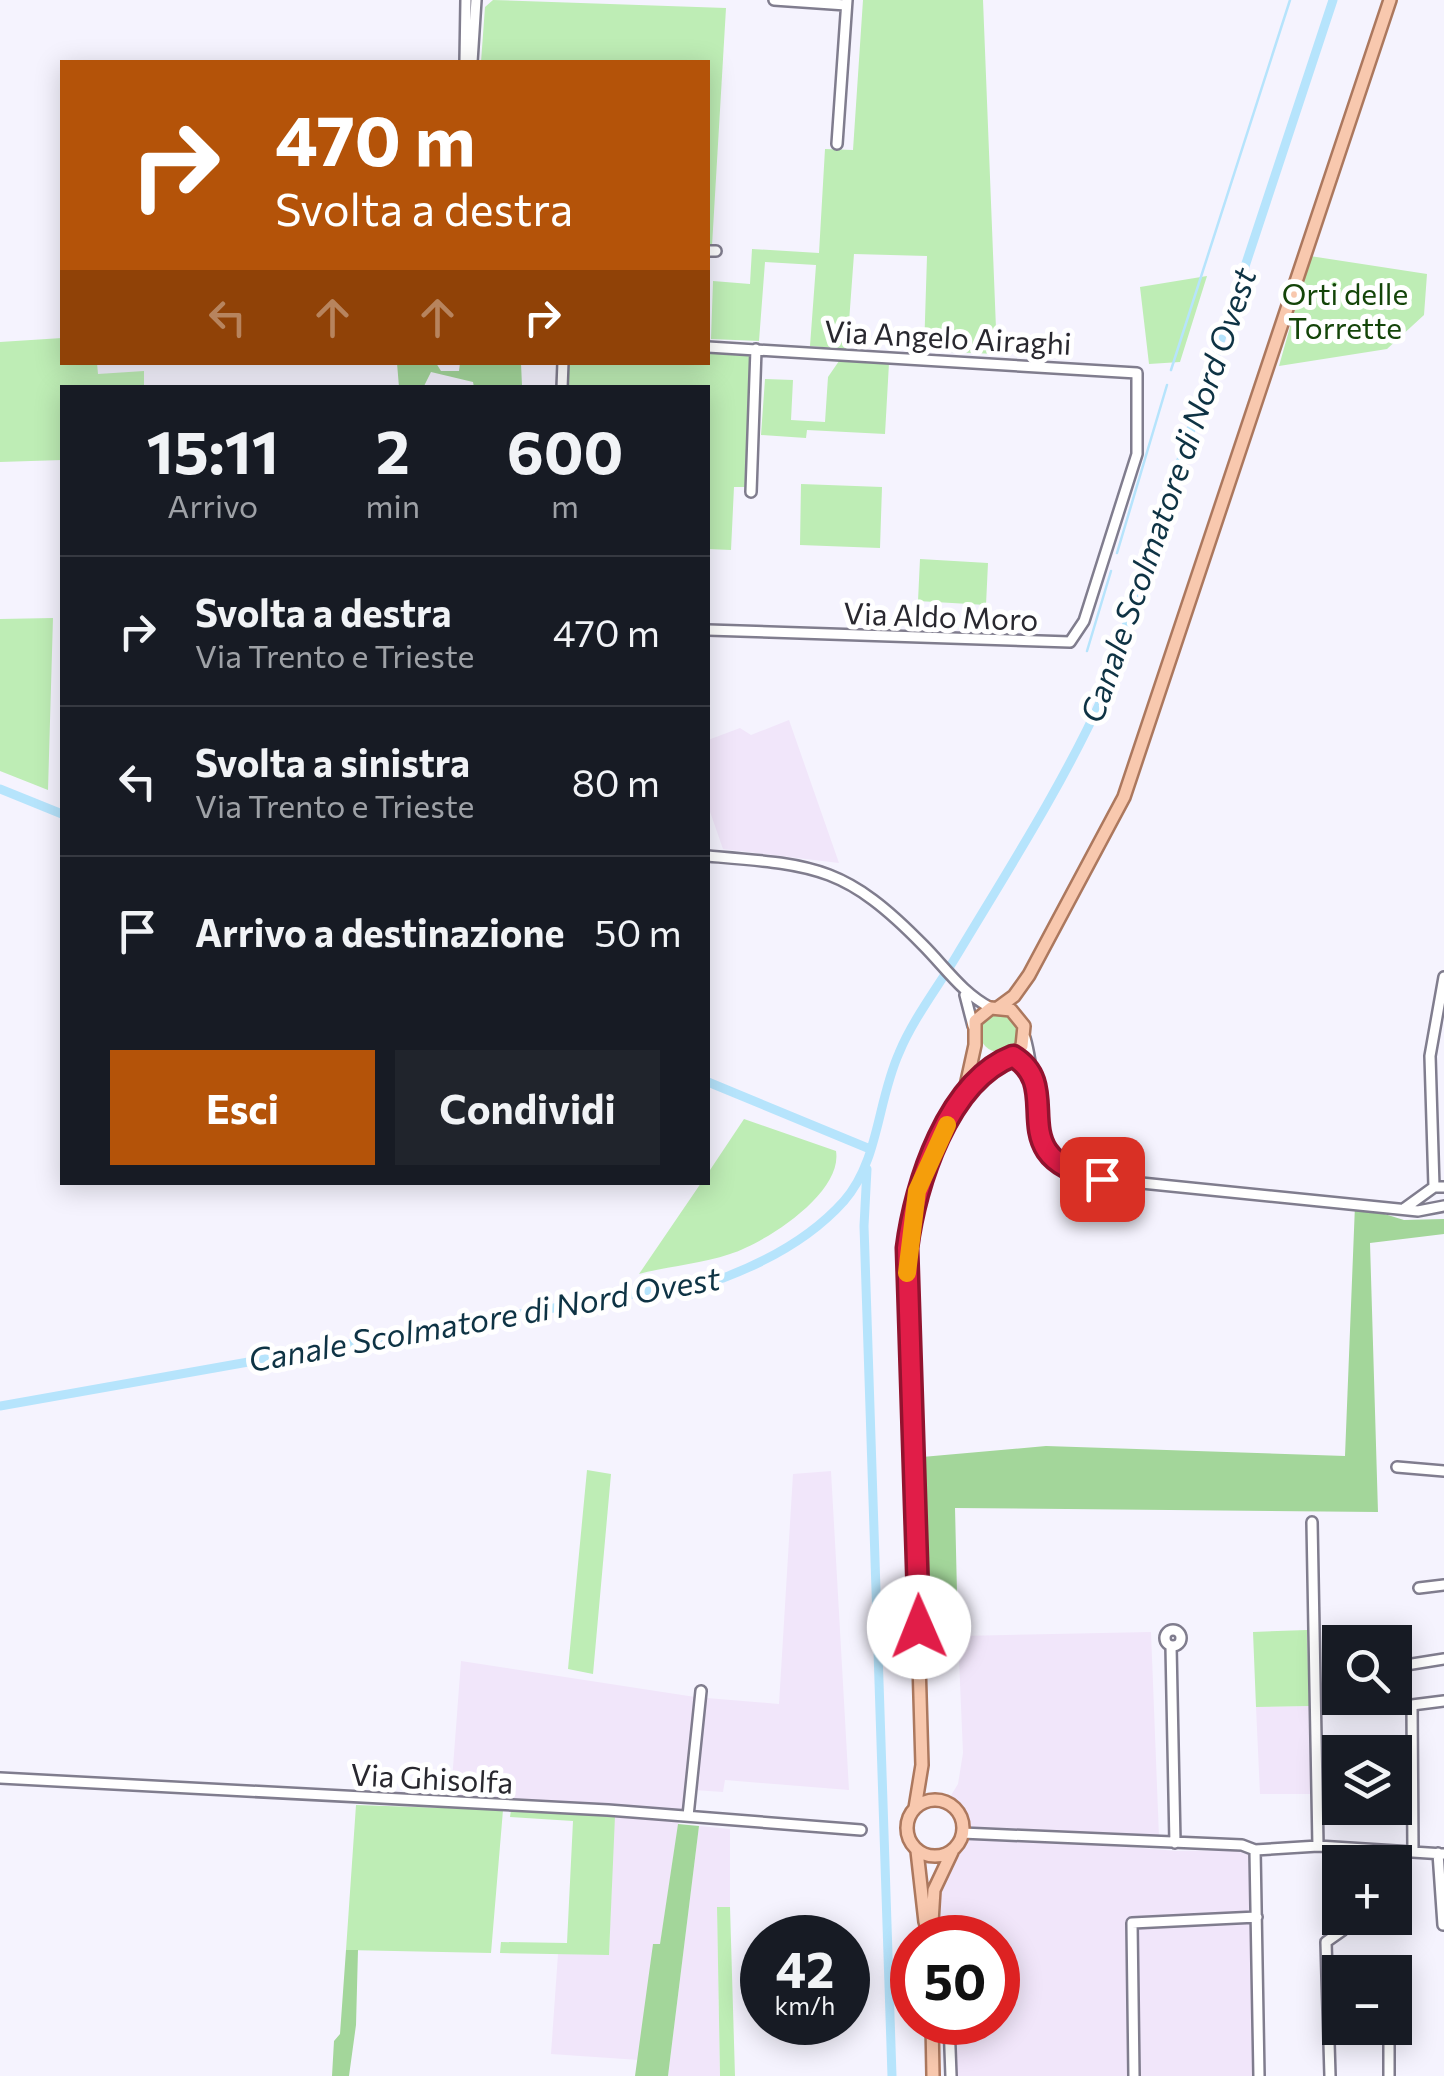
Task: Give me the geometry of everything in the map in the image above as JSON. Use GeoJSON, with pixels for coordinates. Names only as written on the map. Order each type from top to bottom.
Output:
{"type":"FeatureCollection","features":[{"type":"Feature","properties":{"kind":"main road"},"geometry":{"type":"LineString","coordinates":[[928,1915],[917,1852],[909,1832],[922,1765],[907,1248],[917,1191],[964,1095],[975,1046],[973,1026],[1014,996],[1100,846],[1129,781],[1390,1]]}},
{"type":"Feature","properties":{"kind":"main road"},"geometry":{"type":"LineString","coordinates":[[964,1095],[1025,1038],[1021,1019],[1028,974]]}},
{"type":"Feature","properties":{"kind":"main road"},"geometry":{"type":"LineString","coordinates":[[995,1007],[1021,1019]]}},
{"type":"Feature","properties":{"kind":"main road"},"geometry":{"type":"LineString","coordinates":[[975,1046],[984,1055],[1006,1058]]}},
{"type":"Feature","properties":{"kind":"main road"},"geometry":{"type":"LineString","coordinates":[[922,1765],[941,1799],[958,1814],[962,1832],[934,1890],[933,1915]]}},
{"type":"Feature","properties":{"kind":"main road"},"geometry":{"type":"LineString","coordinates":[[914,1808],[932,1798],[941,1799]]}},
{"type":"Feature","properties":{"kind":"main road"},"geometry":{"type":"LineString","coordinates":[[917,1852],[934,1858],[952,1852]]}},
{"type":"Feature","properties":{"kind":"main road"},"geometry":{"type":"LineString","coordinates":[[932,2045],[933,2076]]}},
{"type":"Feature","properties":{"kind":"street"},"geometry":{"type":"LineString","coordinates":[[466,0],[469,60]]}},
{"type":"Feature","properties":{"kind":"street"},"geometry":{"type":"LineString","coordinates":[[469,60],[476,0]]}},
{"type":"Feature","properties":{"kind":"street"},"geometry":{"type":"LineString","coordinates":[[774,0],[847,2],[837,144]]}},
{"type":"Feature","properties":{"kind":"street","name":"Via Angelo Airaghi"},"geometry":{"type":"LineString","coordinates":[[710,347],[1136,372]]}},
{"type":"Feature","properties":{"kind":"street"},"geometry":{"type":"LineString","coordinates":[[751,492],[756,350]]}},
{"type":"Feature","properties":{"kind":"street","name":"Via Aldo Moro"},"geometry":{"type":"LineString","coordinates":[[710,630],[1058,644],[1076,636],[1138,454],[1136,372]]}},
{"type":"Feature","properties":{"kind":"street"},"geometry":{"type":"LineString","coordinates":[[710,856],[807,865],[840,876],[878,902],[962,988],[995,1007]]}},
{"type":"Feature","properties":{"kind":"street"},"geometry":{"type":"LineString","coordinates":[[1025,1038],[1035,1080],[1037,1131],[1043,1147],[1057,1161],[1090,1176],[1404,1209],[1441,1206],[1430,1110],[1430,1056],[1444,977]]}},
{"type":"Feature","properties":{"kind":"street"},"geometry":{"type":"LineString","coordinates":[[962,988],[973,1026]]}},
{"type":"Feature","properties":{"kind":"street"},"geometry":{"type":"LineString","coordinates":[[1006,1058],[1028,1066],[1035,1080]]}},
{"type":"Feature","properties":{"kind":"street"},"geometry":{"type":"LineString","coordinates":[[1404,1209],[1438,1187]]}},
{"type":"Feature","properties":{"kind":"street"},"geometry":{"type":"LineString","coordinates":[[1397,1467],[1444,1470]]}},
{"type":"Feature","properties":{"kind":"street"},"geometry":{"type":"LineString","coordinates":[[1312,1522],[1318,1846]]}},
{"type":"Feature","properties":{"kind":"street"},"geometry":{"type":"LineString","coordinates":[[1419,1588],[1444,1586]]}},
{"type":"Feature","properties":{"kind":"street"},"geometry":{"type":"LineString","coordinates":[[1171,1646],[1175,1843]]}},
{"type":"Feature","properties":{"kind":"street"},"geometry":{"type":"LineString","coordinates":[[1412,1663],[1444,1660]]}},
{"type":"Feature","properties":{"kind":"street"},"geometry":{"type":"LineString","coordinates":[[688,1816],[701,1691]]}},
{"type":"Feature","properties":{"kind":"street"},"geometry":{"type":"LineString","coordinates":[[1443,1926],[1441,1854],[1413,1852],[1412,1705],[1444,1700]]}},
{"type":"Feature","properties":{"kind":"street","name":"Via Ghisolfa"},"geometry":{"type":"LineString","coordinates":[[0,1778],[688,1816],[861,1830]]}},
{"type":"Feature","properties":{"kind":"street"},"geometry":{"type":"LineString","coordinates":[[962,1832],[1242,1845],[1254,1850],[1322,1846]]}},
{"type":"Feature","properties":{"kind":"street"},"geometry":{"type":"LineString","coordinates":[[1254,1850],[1259,2076]]}},
{"type":"Feature","properties":{"kind":"street"},"geometry":{"type":"LineString","coordinates":[[1134,2076],[1132,1923],[1257,1917]]}},
{"type":"Feature","properties":{"kind":"street"},"geometry":{"type":"LineString","coordinates":[[1330,2076],[1326,1942],[1336,1935]]}},
{"type":"Feature","properties":{"kind":"street"},"geometry":{"type":"LineString","coordinates":[[950,2045],[951,2076]]}},
{"type":"Feature","properties":{"kind":"street"},"geometry":{"type":"LineString","coordinates":[[1389,2045],[1389,2076]]}},
{"type":"Feature","properties":{"kind":"shaded area"},"geometry":{"type":"Polygon","coordinates":[[[789,720],[839,863],[723,849],[710,812],[710,739],[740,728],[751,735],[789,720]]]}},
{"type":"Feature","properties":{"kind":"shaded area"},"geometry":{"type":"Polygon","coordinates":[[[831,1471],[849,1790],[725,1780],[723,1792],[694,1790],[692,1813],[680,1813],[660,1945],[653,1945],[639,2060],[551,2054],[558,1954],[609,1954],[614,1816],[450,1807],[461,1661],[695,1697],[779,1704],[793,1474],[831,1471]]]}},
{"type":"Feature","properties":{"kind":"shaded area"},"geometry":{"type":"Polygon","coordinates":[[[1151,1632],[1159,1837],[966,1828],[964,1816],[950,1797],[958,1784],[963,1753],[958,1636],[1151,1632]]]}},
{"type":"Feature","properties":{"kind":"shaded area"},"geometry":{"type":"Polygon","coordinates":[[[1314,1706],[1316,1794],[1260,1794],[1256,1707],[1314,1706]]]}},
{"type":"Feature","properties":{"kind":"shaded area"},"geometry":{"type":"Polygon","coordinates":[[[699,1826],[730,1829],[730,1907],[717,1908],[720,2076],[668,2076],[699,1826]]]}},
{"type":"Feature","properties":{"kind":"shaded area"},"geometry":{"type":"Polygon","coordinates":[[[962,1833],[1177,1851],[1255,1850],[1262,2076],[951,2076],[950,2045],[1020,2045],[1020,1915],[933,1915],[962,1833]]]}},
{"type":"Feature","properties":{"kind":"green space"},"geometry":{"type":"Polygon","coordinates":[[[493,0],[726,8],[712,246],[710,60],[481,60],[485,7],[493,0]]]}},
{"type":"Feature","properties":{"kind":"green space"},"geometry":{"type":"Polygon","coordinates":[[[863,0],[983,0],[997,354],[924,351],[927,256],[854,254],[847,349],[810,346],[816,265],[765,262],[759,341],[711,339],[713,281],[750,284],[752,249],[819,253],[825,149],[853,150],[863,0]]]}},
{"type":"Feature","properties":{"kind":"green space","name":"Orti delle Torrette"},"geometry":{"type":"Polygon","coordinates":[[[1310,256],[1427,274],[1424,315],[1387,349],[1279,366],[1310,256]]]}},
{"type":"Feature","properties":{"kind":"green space"},"geometry":{"type":"Polygon","coordinates":[[[1207,276],[1180,362],[1149,364],[1140,287],[1207,276]]]}},
{"type":"Feature","properties":{"kind":"green space"},"geometry":{"type":"Polygon","coordinates":[[[60,338],[60,365],[97,365],[98,374],[144,371],[144,385],[60,385],[60,460],[0,462],[0,342],[60,338]]]}},
{"type":"Feature","properties":{"kind":"green space"},"geometry":{"type":"Polygon","coordinates":[[[710,353],[752,356],[747,487],[734,487],[731,550],[710,549],[710,385],[567,385],[567,365],[710,365],[710,353]]]}},
{"type":"Feature","properties":{"kind":"green space"},"geometry":{"type":"Polygon","coordinates":[[[839,361],[889,363],[885,434],[807,430],[806,438],[761,435],[765,379],[793,380],[791,420],[825,422],[828,377],[839,361]]]}},
{"type":"Feature","properties":{"kind":"green space"},"geometry":{"type":"Polygon","coordinates":[[[397,365],[437,365],[441,371],[459,371],[460,365],[521,365],[522,385],[474,385],[431,372],[424,385],[399,385],[397,365]]]}},
{"type":"Feature","properties":{"kind":"green space"},"geometry":{"type":"Polygon","coordinates":[[[801,484],[882,487],[880,548],[800,545],[801,484]]]}},
{"type":"Feature","properties":{"kind":"green space"},"geometry":{"type":"Polygon","coordinates":[[[920,559],[988,563],[986,605],[918,601],[920,559]]]}},
{"type":"Feature","properties":{"kind":"green space"},"geometry":{"type":"Polygon","coordinates":[[[53,618],[48,790],[0,771],[0,619],[53,618]]]}},
{"type":"Feature","properties":{"kind":"green space"},"geometry":{"type":"Polygon","coordinates":[[[999,1014],[1012,1020],[1018,1033],[1012,1046],[999,1052],[986,1046],[980,1033],[986,1020],[999,1014]]]}},
{"type":"Feature","properties":{"kind":"green space"},"geometry":{"type":"Polygon","coordinates":[[[744,1119],[836,1151],[835,1167],[827,1183],[815,1199],[781,1228],[730,1254],[639,1274],[700,1185],[710,1185],[710,1170],[744,1119]]]}},
{"type":"Feature","properties":{"kind":"green space"},"geometry":{"type":"Polygon","coordinates":[[[1355,1205],[1404,1220],[1444,1219],[1444,1234],[1370,1243],[1378,1512],[955,1508],[958,1636],[926,1637],[922,1457],[1046,1446],[1345,1456],[1355,1205]]]}},
{"type":"Feature","properties":{"kind":"green space"},"geometry":{"type":"Polygon","coordinates":[[[587,1470],[611,1474],[593,1674],[568,1669],[587,1470]]]}},
{"type":"Feature","properties":{"kind":"green space"},"geometry":{"type":"Polygon","coordinates":[[[1307,1630],[1309,1706],[1256,1707],[1253,1632],[1307,1630]]]}},
{"type":"Feature","properties":{"kind":"green space"},"geometry":{"type":"Polygon","coordinates":[[[356,1805],[503,1810],[491,1953],[346,1950],[356,1805]]]}},
{"type":"Feature","properties":{"kind":"green space"},"geometry":{"type":"Polygon","coordinates":[[[511,1810],[615,1816],[609,1955],[500,1953],[501,1942],[567,1943],[573,1821],[510,1817],[511,1810]]]}},
{"type":"Feature","properties":{"kind":"green space"},"geometry":{"type":"Polygon","coordinates":[[[678,1824],[699,1826],[668,2076],[635,2076],[653,1944],[660,1944],[678,1824]]]}},
{"type":"Feature","properties":{"kind":"green space"},"geometry":{"type":"Polygon","coordinates":[[[717,1907],[730,1907],[735,2076],[720,2076],[717,1907]]]}},
{"type":"Feature","properties":{"kind":"green space"},"geometry":{"type":"Polygon","coordinates":[[[346,1950],[358,1950],[356,2025],[349,2076],[332,2076],[334,2041],[340,2034],[346,1950]]]}},
{"type":"Feature","properties":{"kind":"waterway"},"geometry":{"type":"LineString","coordinates":[[1171,370],[1290,0]]}},
{"type":"Feature","properties":{"kind":"waterway","name":"Canale Scolmatore di Nord Ovest"},"geometry":{"type":"LineString","coordinates":[[0,1406],[723,1278],[788,1247],[844,1201],[856,1185],[871,1150],[905,1040],[1034,827],[1103,696],[1333,0]]}},
{"type":"Feature","properties":{"kind":"waterway"},"geometry":{"type":"LineString","coordinates":[[1117,553],[1167,385]]}},
{"type":"Feature","properties":{"kind":"waterway"},"geometry":{"type":"LineString","coordinates":[[1087,651],[1111,571]]}},
{"type":"Feature","properties":{"kind":"waterway"},"geometry":{"type":"LineString","coordinates":[[0,789],[60,813]]}},
{"type":"Feature","properties":{"kind":"waterway"},"geometry":{"type":"LineString","coordinates":[[710,1083],[870,1149]]}},
{"type":"Feature","properties":{"kind":"waterway"},"geometry":{"type":"LineString","coordinates":[[867,1169],[864,1226],[892,2076]]}},
{"type":"Feature","properties":{"kind":"slow traffic"},"geometry":{"type":"LineString","coordinates":[[907,1273],[907,1248],[917,1191],[947,1125]]}},
{"type":"Feature","properties":{"kind":"route"},"geometry":{"type":"LineString","coordinates":[[919,1627],[906,1272],[913,1210],[930,1156],[976,1079],[1000,1060],[1013,1056],[1028,1066],[1035,1080],[1037,1131],[1046,1152],[1077,1172],[1102,1179]]}}]}
